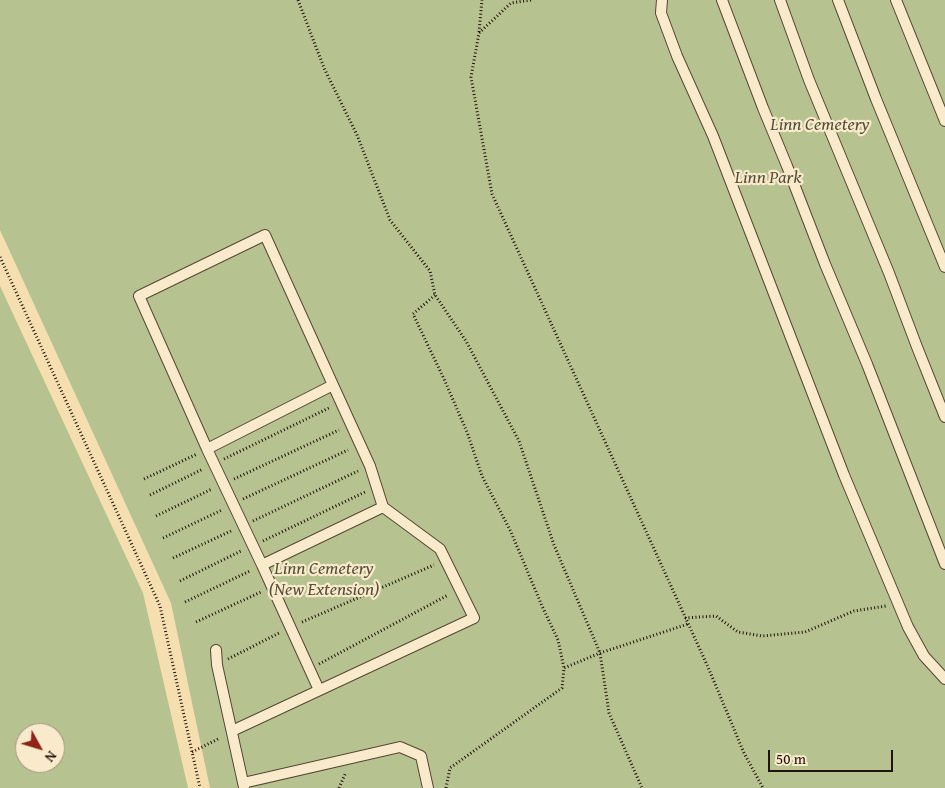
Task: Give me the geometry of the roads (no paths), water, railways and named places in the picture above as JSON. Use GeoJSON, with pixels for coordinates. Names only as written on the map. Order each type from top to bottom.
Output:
{"type":"FeatureCollection","features":[{"type":"Feature","properties":{"kind":"lane"},"geometry":{"type":"LineString","coordinates":[[662,0],[661,13],[677,56],[712,136],[844,475],[908,627],[924,656],[945,680]]}},
{"type":"Feature","properties":{"kind":"lane"},"geometry":{"type":"LineString","coordinates":[[722,0],[763,108],[867,364],[945,564]]}},
{"type":"Feature","properties":{"kind":"lane"},"geometry":{"type":"LineString","coordinates":[[780,0],[809,80],[889,273],[945,417]]}},
{"type":"Feature","properties":{"kind":"lane"},"geometry":{"type":"LineString","coordinates":[[838,0],[876,99],[945,267]]}},
{"type":"Feature","properties":{"kind":"lane"},"geometry":{"type":"LineString","coordinates":[[896,0],[945,121]]}},
{"type":"Feature","properties":{"kind":"lane"},"geometry":{"type":"LineString","coordinates":[[232,732],[474,618],[440,549],[383,507],[370,466],[265,235],[139,296],[207,449],[319,690]]}},
{"type":"Feature","properties":{"kind":"lane"},"geometry":{"type":"LineString","coordinates":[[207,449],[333,386]]}},
{"type":"Feature","properties":{"kind":"lane"},"geometry":{"type":"LineString","coordinates":[[262,565],[383,507]]}},
{"type":"Feature","properties":{"kind":"lane"},"geometry":{"type":"LineString","coordinates":[[216,650],[217,665],[244,785],[400,747],[421,756],[428,788]]}},
{"type":"Feature","properties":{"kind":"park label","name":"Linn Cemetery"},"geometry":{"type":"Point","coordinates":[820,125]}},
{"type":"Feature","properties":{"kind":"park label","name":"Linn Park"},"geometry":{"type":"Point","coordinates":[768,178]}},
{"type":"Feature","properties":{"kind":"park label","name":"Linn Cemetery (New Extension)"},"geometry":{"type":"Point","coordinates":[324,579]}}]}
